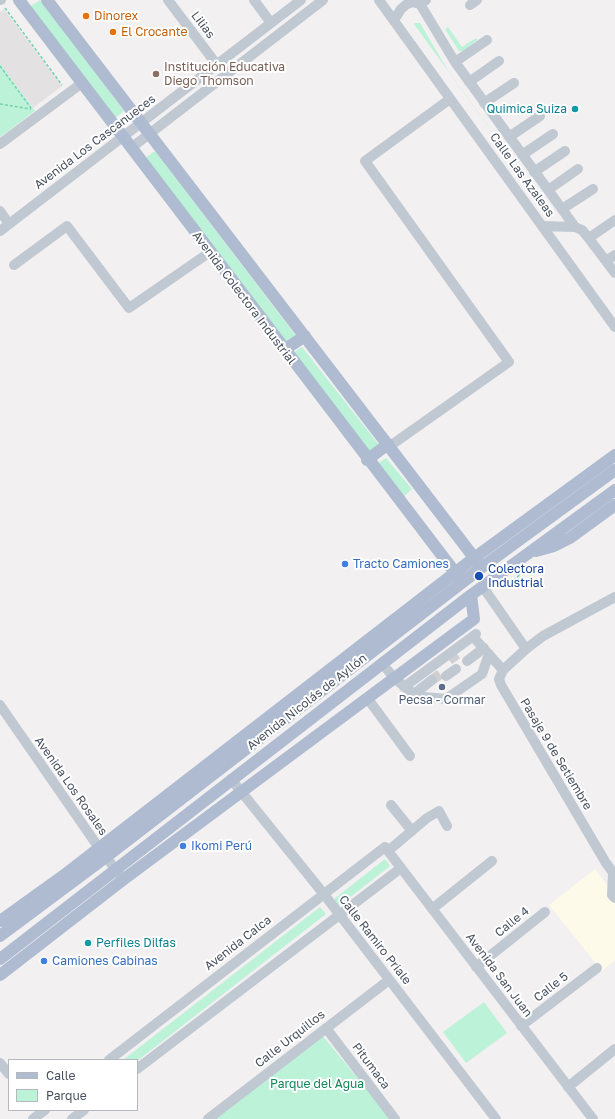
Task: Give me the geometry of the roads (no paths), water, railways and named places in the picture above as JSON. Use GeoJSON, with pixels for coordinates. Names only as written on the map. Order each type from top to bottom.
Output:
{"type":"FeatureCollection","features":[{"type":"Feature","properties":{"kind":"main road","name":"Avenida Colectora Industrial"},"geometry":{"type":"LineString","coordinates":[[19,0],[122,138],[471,595]]}},
{"type":"Feature","properties":{"kind":"main road","name":"Avenida Colectora Industrial"},"geometry":{"type":"LineString","coordinates":[[47,0],[478,563],[487,584]]}},
{"type":"Feature","properties":{"kind":"main road"},"geometry":{"type":"LineString","coordinates":[[284,350],[305,336]]}},
{"type":"Feature","properties":{"kind":"main road"},"geometry":{"type":"LineString","coordinates":[[367,460],[389,445]]}},
{"type":"Feature","properties":{"kind":"main road","name":"Avenida Nicolás de Ayllón"},"geometry":{"type":"LineString","coordinates":[[0,936],[47,902],[102,853],[459,578],[615,455]]}},
{"type":"Feature","properties":{"kind":"main road","name":"Avenida Nicolás de Ayllón"},"geometry":{"type":"LineString","coordinates":[[478,563],[615,470]]}},
{"type":"Feature","properties":{"kind":"main road","name":"Avenida Nicolás de Ayllón"},"geometry":{"type":"LineString","coordinates":[[0,959],[471,595],[615,490]]}},
{"type":"Feature","properties":{"kind":"main road"},"geometry":{"type":"LineString","coordinates":[[529,553],[554,546],[570,538],[615,505]]}},
{"type":"Feature","properties":{"kind":"main road","name":"Avenida Nicolás de Ayllón"},"geometry":{"type":"LineString","coordinates":[[0,921],[63,876],[102,853],[375,650],[459,578]]}},
{"type":"Feature","properties":{"kind":"main road"},"geometry":{"type":"LineString","coordinates":[[0,975],[124,879],[242,793],[474,619],[471,595]]}},
{"type":"Feature","properties":{"kind":"main road"},"geometry":{"type":"LineString","coordinates":[[375,650],[382,663]]}},
{"type":"Feature","properties":{"kind":"main road"},"geometry":{"type":"LineString","coordinates":[[47,902],[63,876]]}},
{"type":"Feature","properties":{"kind":"main road"},"geometry":{"type":"LineString","coordinates":[[26,954],[60,914]]}},
{"type":"Feature","properties":{"kind":"street","name":"Lilias"},"geometry":{"type":"LineString","coordinates":[[168,0],[217,65]]}},
{"type":"Feature","properties":{"kind":"street"},"geometry":{"type":"LineString","coordinates":[[254,0],[271,23]]}},
{"type":"Feature","properties":{"kind":"street","name":"Avenida Los Cascanueces"},"geometry":{"type":"LineString","coordinates":[[0,231],[301,0]]}},
{"type":"Feature","properties":{"kind":"street"},"geometry":{"type":"LineString","coordinates":[[131,148],[323,0]]}},
{"type":"Feature","properties":{"kind":"street","name":"Calle Las Azaleas"},"geometry":{"type":"LineString","coordinates":[[379,0],[615,327]]}},
{"type":"Feature","properties":{"kind":"street"},"geometry":{"type":"LineString","coordinates":[[394,20],[401,9],[407,4],[412,2],[423,2],[455,62],[575,227]]}},
{"type":"Feature","properties":{"kind":"street"},"geometry":{"type":"LineString","coordinates":[[455,62],[487,40]]}},
{"type":"Feature","properties":{"kind":"street"},"geometry":{"type":"LineString","coordinates":[[469,82],[499,62]]}},
{"type":"Feature","properties":{"kind":"street"},"geometry":{"type":"LineString","coordinates":[[0,144],[82,83]]}},
{"type":"Feature","properties":{"kind":"street"},"geometry":{"type":"LineString","coordinates":[[484,103],[514,83]]}},
{"type":"Feature","properties":{"kind":"street"},"geometry":{"type":"LineString","coordinates":[[389,445],[509,362],[365,161],[450,99]]}},
{"type":"Feature","properties":{"kind":"street"},"geometry":{"type":"LineString","coordinates":[[509,137],[540,116]]}},
{"type":"Feature","properties":{"kind":"street"},"geometry":{"type":"LineString","coordinates":[[522,155],[553,134]]}},
{"type":"Feature","properties":{"kind":"street"},"geometry":{"type":"LineString","coordinates":[[534,172],[565,151]]}},
{"type":"Feature","properties":{"kind":"street"},"geometry":{"type":"LineString","coordinates":[[548,190],[578,169]]}},
{"type":"Feature","properties":{"kind":"street"},"geometry":{"type":"LineString","coordinates":[[562,209],[593,189]]}},
{"type":"Feature","properties":{"kind":"street"},"geometry":{"type":"LineString","coordinates":[[0,211],[9,224]]}},
{"type":"Feature","properties":{"kind":"street"},"geometry":{"type":"LineString","coordinates":[[589,238],[615,220]]}},
{"type":"Feature","properties":{"kind":"street"},"geometry":{"type":"LineString","coordinates":[[14,265],[67,226],[129,308],[210,252]]}},
{"type":"Feature","properties":{"kind":"street"},"geometry":{"type":"LineString","coordinates":[[543,226],[575,227],[582,230],[615,272]]}},
{"type":"Feature","properties":{"kind":"street"},"geometry":{"type":"LineString","coordinates":[[606,261],[615,255]]}},
{"type":"Feature","properties":{"kind":"street"},"geometry":{"type":"LineString","coordinates":[[487,584],[526,649]]}},
{"type":"Feature","properties":{"kind":"street"},"geometry":{"type":"LineString","coordinates":[[481,644],[503,670],[543,636],[615,597]]}},
{"type":"Feature","properties":{"kind":"street"},"geometry":{"type":"LineString","coordinates":[[382,663],[394,678],[412,692],[442,699],[449,698],[482,674],[481,644],[474,619]]}},
{"type":"Feature","properties":{"kind":"street"},"geometry":{"type":"LineString","coordinates":[[463,657],[481,644]]}},
{"type":"Feature","properties":{"kind":"street"},"geometry":{"type":"LineString","coordinates":[[412,692],[481,644]]}},
{"type":"Feature","properties":{"kind":"street"},"geometry":{"type":"LineString","coordinates":[[443,672],[453,665]]}},
{"type":"Feature","properties":{"kind":"street","name":"Pasaje 9 de Setiembre"},"geometry":{"type":"LineString","coordinates":[[503,670],[499,679],[500,685],[614,871]]}},
{"type":"Feature","properties":{"kind":"street"},"geometry":{"type":"LineString","coordinates":[[412,692],[432,680]]}},
{"type":"Feature","properties":{"kind":"street"},"geometry":{"type":"LineString","coordinates":[[368,699],[410,756]]}},
{"type":"Feature","properties":{"kind":"street","name":"Avenida Los Rosales"},"geometry":{"type":"LineString","coordinates":[[0,705],[102,853],[124,879]]}},
{"type":"Feature","properties":{"kind":"street","name":"Calle Ramiro Priale"},"geometry":{"type":"LineString","coordinates":[[232,779],[323,893],[496,1119]]}},
{"type":"Feature","properties":{"kind":"street"},"geometry":{"type":"LineString","coordinates":[[391,805],[412,831]]}},
{"type":"Feature","properties":{"kind":"street","name":"Avenida Calca"},"geometry":{"type":"LineString","coordinates":[[110,1059],[323,893],[439,811],[447,826]]}},
{"type":"Feature","properties":{"kind":"street","name":"Avenida San Juan"},"geometry":{"type":"LineString","coordinates":[[387,849],[593,1119]]}},
{"type":"Feature","properties":{"kind":"street"},"geometry":{"type":"LineString","coordinates":[[432,909],[492,861]]}},
{"type":"Feature","properties":{"kind":"street"},"geometry":{"type":"LineString","coordinates":[[138,1068],[401,868]]}},
{"type":"Feature","properties":{"kind":"street"},"geometry":{"type":"LineString","coordinates":[[614,871],[612,895],[615,898]]}},
{"type":"Feature","properties":{"kind":"street","name":"Calle 4"},"geometry":{"type":"LineString","coordinates":[[476,967],[545,912]]}},
{"type":"Feature","properties":{"kind":"street","name":"Calle 5"},"geometry":{"type":"LineString","coordinates":[[521,1026],[597,968]]}},
{"type":"Feature","properties":{"kind":"street","name":"Calle Urquillos"},"geometry":{"type":"LineString","coordinates":[[208,1119],[389,980]]}},
{"type":"Feature","properties":{"kind":"street","name":"Pitumaca"},"geometry":{"type":"LineString","coordinates":[[326,1028],[395,1119]]}},
{"type":"Feature","properties":{"kind":"street"},"geometry":{"type":"LineString","coordinates":[[568,1087],[615,1049]]}},
{"type":"Feature","properties":{"kind":"street"},"geometry":{"type":"LineString","coordinates":[[0,1063],[8,1073]]}},
{"type":"Feature","properties":{"kind":"street"},"geometry":{"type":"LineString","coordinates":[[72,1119],[83,1111]]}},
{"type":"Feature","properties":{"kind":"tunnel"},"geometry":{"type":"LineString","coordinates":[[449,660],[460,652]]}},
{"type":"Feature","properties":{"kind":"tunnel"},"geometry":{"type":"LineString","coordinates":[[432,680],[443,672]]}},
{"type":"Feature","properties":{"kind":"place","name":"Dinorex"},"geometry":{"type":"Point","coordinates":[86,16]}},
{"type":"Feature","properties":{"kind":"place","name":"El Crocante"},"geometry":{"type":"Point","coordinates":[113,32]}},
{"type":"Feature","properties":{"kind":"place","name":"Institución Educativa Diego Thomson"},"geometry":{"type":"Point","coordinates":[156,74]}},
{"type":"Feature","properties":{"kind":"place","name":"Quimica Suiza"},"geometry":{"type":"Point","coordinates":[575,109]}},
{"type":"Feature","properties":{"kind":"place","name":"Tracto Camiones"},"geometry":{"type":"Point","coordinates":[345,564]}},
{"type":"Feature","properties":{"kind":"place","name":"Colectora Industrial"},"geometry":{"type":"Point","coordinates":[479,576]}},
{"type":"Feature","properties":{"kind":"place","name":"Pecsa - Cormar"},"geometry":{"type":"Point","coordinates":[442,687]}},
{"type":"Feature","properties":{"kind":"place","name":"Ikomi Perú"},"geometry":{"type":"Point","coordinates":[183,846]}},
{"type":"Feature","properties":{"kind":"place","name":"Perfiles Dilfas"},"geometry":{"type":"Point","coordinates":[88,943]}},
{"type":"Feature","properties":{"kind":"place","name":"Camiones Cabinas"},"geometry":{"type":"Point","coordinates":[44,961]}},
{"type":"Feature","properties":{"kind":"park label","name":"Parque del Agua"},"geometry":{"type":"Point","coordinates":[317,1084]}}]}
